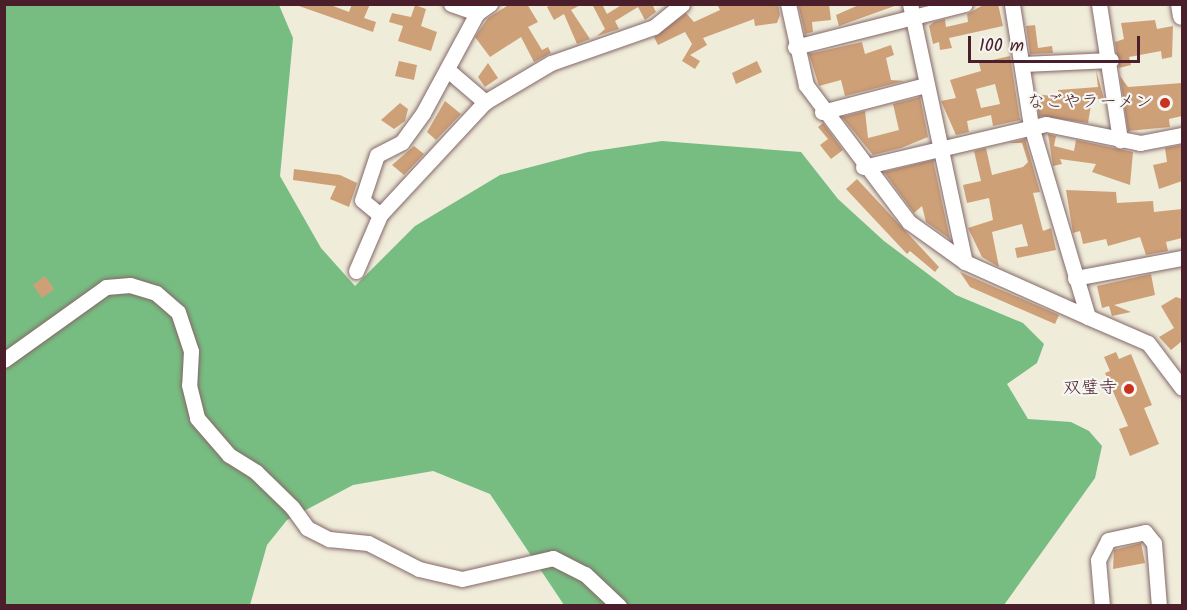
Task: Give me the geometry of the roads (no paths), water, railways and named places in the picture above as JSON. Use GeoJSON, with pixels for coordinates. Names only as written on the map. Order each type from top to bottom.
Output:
{"type":"FeatureCollection","features":[{"type":"Feature","properties":{"kind":"main road"},"geometry":{"type":"LineString","coordinates":[[1180,4],[1182,16]]}},
{"type":"Feature","properties":{"kind":"street"},"geometry":{"type":"LineString","coordinates":[[380,215],[362,200],[377,155],[402,142],[449,71],[484,9],[451,4]]}},
{"type":"Feature","properties":{"kind":"street"},"geometry":{"type":"LineString","coordinates":[[356,271],[380,215],[485,102],[551,63],[654,27],[682,4]]}},
{"type":"Feature","properties":{"kind":"street"},"geometry":{"type":"LineString","coordinates":[[788,4],[795,47],[806,85],[822,112],[863,167],[909,222],[965,262],[1148,344],[1182,388]]}},
{"type":"Feature","properties":{"kind":"street"},"geometry":{"type":"LineString","coordinates":[[795,47],[911,11],[965,4]]}},
{"type":"Feature","properties":{"kind":"street"},"geometry":{"type":"LineString","coordinates":[[1012,4],[1031,126],[1088,317]]}},
{"type":"Feature","properties":{"kind":"street"},"geometry":{"type":"LineString","coordinates":[[1099,4],[1111,60],[1120,140]]}},
{"type":"Feature","properties":{"kind":"street"},"geometry":{"type":"LineString","coordinates":[[911,11],[965,262]]}},
{"type":"Feature","properties":{"kind":"street"},"geometry":{"type":"LineString","coordinates":[[1023,64],[1111,60]]}},
{"type":"Feature","properties":{"kind":"street"},"geometry":{"type":"LineString","coordinates":[[449,71],[485,102]]}},
{"type":"Feature","properties":{"kind":"street"},"geometry":{"type":"LineString","coordinates":[[822,112],[926,85]]}},
{"type":"Feature","properties":{"kind":"street"},"geometry":{"type":"LineString","coordinates":[[863,167],[1046,124],[1140,143],[1182,135]]}},
{"type":"Feature","properties":{"kind":"street"},"geometry":{"type":"LineString","coordinates":[[1075,278],[1182,258]]}},
{"type":"Feature","properties":{"kind":"street"},"geometry":{"type":"LineString","coordinates":[[4,360],[106,287],[130,285],[156,293],[178,312],[191,351],[189,385],[197,418],[229,455],[292,507],[307,528],[329,539],[368,543],[419,569],[462,579],[553,558],[585,574],[619,606]]}},
{"type":"Feature","properties":{"kind":"street"},"geometry":{"type":"LineString","coordinates":[[1102,606],[1098,560],[1108,540],[1145,532],[1154,543],[1159,606]]}},
{"type":"Feature","properties":{"kind":"place","name":"なごやラーメン"},"geometry":{"type":"Point","coordinates":[1165,103]}},
{"type":"Feature","properties":{"kind":"place","name":"双璧寺"},"geometry":{"type":"Point","coordinates":[1129,389]}}]}
